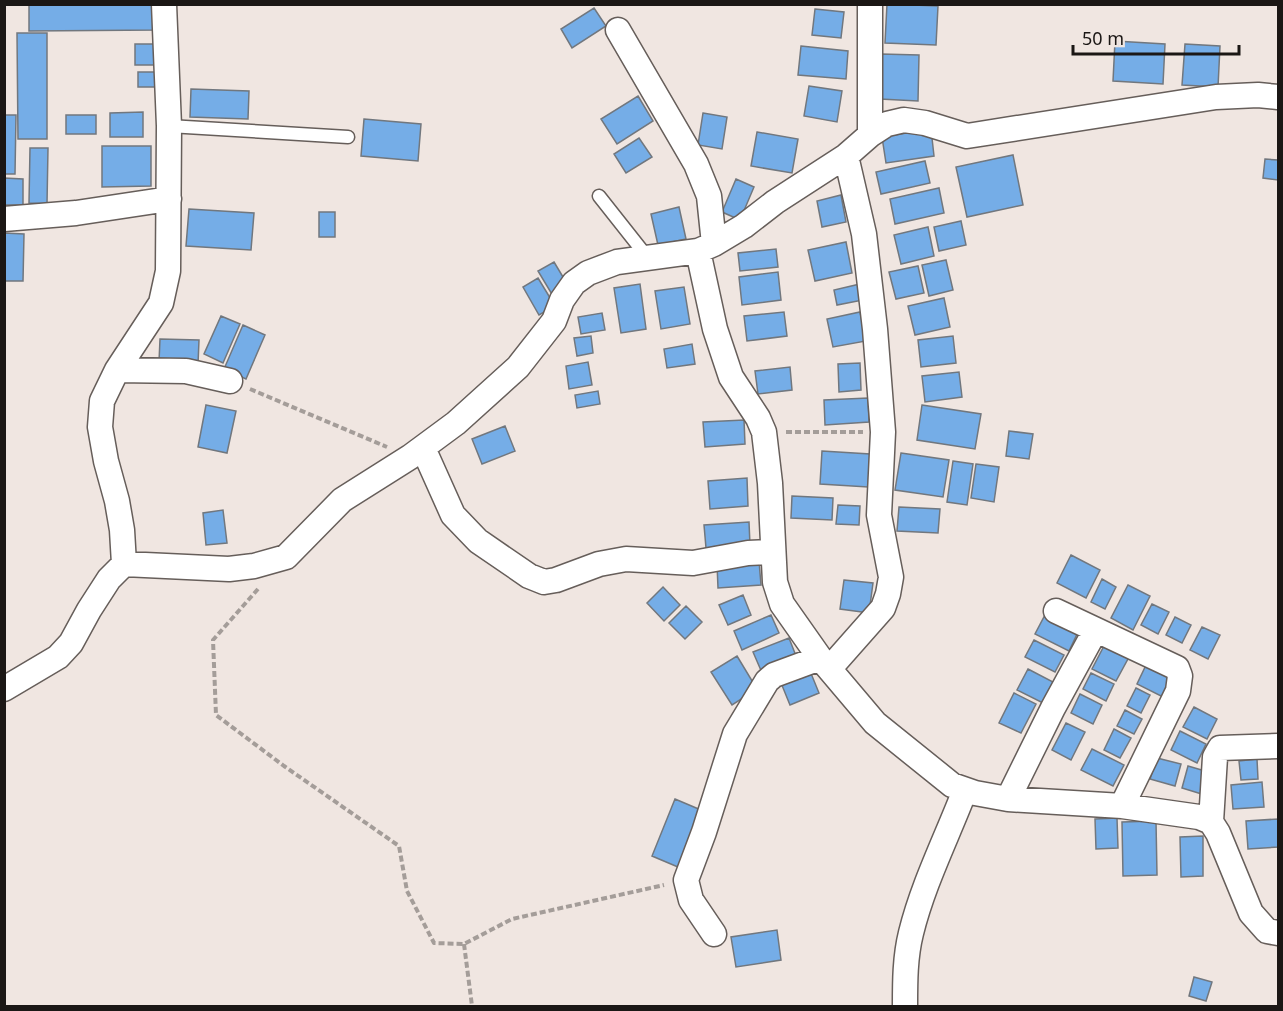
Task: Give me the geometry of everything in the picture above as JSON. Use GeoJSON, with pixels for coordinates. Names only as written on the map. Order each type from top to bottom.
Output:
{"type":"FeatureCollection","features":[{"type":"Feature","properties":{"kind":"street"},"geometry":{"type":"LineString","coordinates":[[124,564],[119,511],[100,427],[102,401],[117,370],[161,303],[168,272],[169,126],[164,4]]}},
{"type":"Feature","properties":{"kind":"street"},"geometry":{"type":"LineString","coordinates":[[870,4],[870,135]]}},
{"type":"Feature","properties":{"kind":"street"},"geometry":{"type":"LineString","coordinates":[[618,30],[696,165],[709,196],[706,247],[715,329],[731,377],[765,432],[775,582],[782,604],[825,663],[875,723],[952,785],[1008,799],[1122,806],[1198,817],[1210,822],[1218,833],[1251,913],[1267,931],[1278,933]]}},
{"type":"Feature","properties":{"kind":"street"},"geometry":{"type":"LineString","coordinates":[[4,689],[58,657],[65,650],[109,579],[124,564],[229,569],[254,566],[286,557],[342,500],[417,452],[456,423],[518,367],[554,321],[562,300],[574,283],[588,273],[617,262],[706,247],[744,226],[775,202],[846,156],[887,124],[904,120],[925,123],[967,136],[1216,97],[1258,95],[1278,97]]}},
{"type":"Feature","properties":{"kind":"street"},"geometry":{"type":"LineString","coordinates":[[714,934],[695,906],[686,880],[735,734],[762,686],[774,675],[825,663],[873,620],[883,608],[891,577],[879,515],[883,432],[875,329],[864,234],[846,156]]}},
{"type":"Feature","properties":{"kind":"street"},"geometry":{"type":"LineString","coordinates":[[4,219],[76,213],[169,199]]}},
{"type":"Feature","properties":{"kind":"street"},"geometry":{"type":"LineString","coordinates":[[117,370],[186,371],[230,381]]}},
{"type":"Feature","properties":{"kind":"street"},"geometry":{"type":"LineString","coordinates":[[417,452],[453,515],[478,541],[529,576],[544,582],[556,580],[599,564],[626,560],[693,563],[748,553],[772,552]]}},
{"type":"Feature","properties":{"kind":"street"},"geometry":{"type":"LineString","coordinates":[[1056,611],[1177,668],[1180,676],[1178,691],[1122,806]]}},
{"type":"Feature","properties":{"kind":"street"},"geometry":{"type":"LineString","coordinates":[[1008,799],[1053,708],[1095,631]]}},
{"type":"Feature","properties":{"kind":"street"},"geometry":{"type":"LineString","coordinates":[[1210,822],[1215,757],[1220,748],[1278,746]]}},
{"type":"Feature","properties":{"kind":"street"},"geometry":{"type":"LineString","coordinates":[[905,1006],[905,974],[910,935],[921,900],[965,790]]}},
{"type":"Feature","properties":{"kind":"lane"},"geometry":{"type":"LineString","coordinates":[[169,126],[348,137]]}},
{"type":"Feature","properties":{"kind":"lane"},"geometry":{"type":"LineString","coordinates":[[599,196],[648,258]]}},
{"type":"Feature","properties":{"kind":"path"},"geometry":{"type":"LineString","coordinates":[[230,381],[417,452]]}},
{"type":"Feature","properties":{"kind":"path"},"geometry":{"type":"LineString","coordinates":[[765,432],[883,432]]}},
{"type":"Feature","properties":{"kind":"path"},"geometry":{"type":"LineString","coordinates":[[286,557],[213,639],[216,715],[399,846],[407,891],[434,943],[464,944],[512,919],[686,880]]}},
{"type":"Feature","properties":{"kind":"path"},"geometry":{"type":"LineString","coordinates":[[464,944],[472,1006]]}},
{"type":"Feature","properties":{"kind":"building"},"geometry":{"type":"Polygon","coordinates":[[[29,4],[158,4],[158,30],[29,31],[29,4]]]}},
{"type":"Feature","properties":{"kind":"building"},"geometry":{"type":"Polygon","coordinates":[[[887,4],[938,6],[936,45],[885,43],[887,4]]]}},
{"type":"Feature","properties":{"kind":"building"},"geometry":{"type":"Polygon","coordinates":[[[594,8],[606,26],[572,48],[561,29],[594,8]]]}},
{"type":"Feature","properties":{"kind":"building"},"geometry":{"type":"Polygon","coordinates":[[[815,9],[844,12],[841,38],[812,35],[815,9]]]}},
{"type":"Feature","properties":{"kind":"building"},"geometry":{"type":"Polygon","coordinates":[[[17,33],[47,33],[47,139],[18,139],[17,33]]]}},
{"type":"Feature","properties":{"kind":"building"},"geometry":{"type":"Polygon","coordinates":[[[1115,41],[1165,44],[1163,84],[1113,81],[1115,41]]]}},
{"type":"Feature","properties":{"kind":"building"},"geometry":{"type":"Polygon","coordinates":[[[135,44],[159,44],[159,65],[135,65],[135,44]]]}},
{"type":"Feature","properties":{"kind":"building"},"geometry":{"type":"Polygon","coordinates":[[[1185,44],[1220,46],[1218,87],[1182,85],[1185,44]]]}},
{"type":"Feature","properties":{"kind":"building"},"geometry":{"type":"Polygon","coordinates":[[[801,46],[848,51],[846,79],[798,75],[801,46]]]}},
{"type":"Feature","properties":{"kind":"building"},"geometry":{"type":"Polygon","coordinates":[[[881,54],[919,55],[918,101],[880,99],[881,54]]]}},
{"type":"Feature","properties":{"kind":"building"},"geometry":{"type":"Polygon","coordinates":[[[138,72],[160,72],[160,87],[138,87],[138,72]]]}},
{"type":"Feature","properties":{"kind":"building"},"geometry":{"type":"Polygon","coordinates":[[[809,86],[842,91],[837,122],[804,116],[809,86]]]}},
{"type":"Feature","properties":{"kind":"building"},"geometry":{"type":"Polygon","coordinates":[[[191,89],[249,91],[248,119],[190,117],[191,89]]]}},
{"type":"Feature","properties":{"kind":"building"},"geometry":{"type":"Polygon","coordinates":[[[638,96],[653,121],[617,144],[601,119],[638,96]]]}},
{"type":"Feature","properties":{"kind":"building"},"geometry":{"type":"Polygon","coordinates":[[[143,112],[143,137],[110,137],[110,113],[143,112]]]}},
{"type":"Feature","properties":{"kind":"building"},"geometry":{"type":"Polygon","coordinates":[[[703,113],[727,117],[722,149],[698,145],[703,113]]]}},
{"type":"Feature","properties":{"kind":"building"},"geometry":{"type":"Polygon","coordinates":[[[4,115],[16,115],[15,174],[4,174],[4,115]]]}},
{"type":"Feature","properties":{"kind":"building"},"geometry":{"type":"Polygon","coordinates":[[[66,115],[96,115],[96,134],[66,134],[66,115]]]}},
{"type":"Feature","properties":{"kind":"building"},"geometry":{"type":"Polygon","coordinates":[[[364,119],[421,124],[418,161],[361,156],[364,119]]]}},
{"type":"Feature","properties":{"kind":"building"},"geometry":{"type":"Polygon","coordinates":[[[931,129],[934,156],[886,163],[882,137],[931,129]]]}},
{"type":"Feature","properties":{"kind":"building"},"geometry":{"type":"Polygon","coordinates":[[[757,132],[798,139],[792,173],[751,166],[757,132]]]}},
{"type":"Feature","properties":{"kind":"building"},"geometry":{"type":"Polygon","coordinates":[[[639,138],[652,157],[626,173],[614,154],[639,138]]]}},
{"type":"Feature","properties":{"kind":"building"},"geometry":{"type":"Polygon","coordinates":[[[102,146],[151,146],[151,186],[102,187],[102,146]]]}},
{"type":"Feature","properties":{"kind":"building"},"geometry":{"type":"Polygon","coordinates":[[[30,148],[48,148],[47,204],[29,203],[30,148]]]}},
{"type":"Feature","properties":{"kind":"building"},"geometry":{"type":"Polygon","coordinates":[[[1013,155],[1023,205],[967,217],[956,167],[1013,155]]]}},
{"type":"Feature","properties":{"kind":"building"},"geometry":{"type":"Polygon","coordinates":[[[1265,159],[1278,160],[1278,180],[1263,178],[1265,159]]]}},
{"type":"Feature","properties":{"kind":"building"},"geometry":{"type":"Polygon","coordinates":[[[925,161],[930,183],[881,194],[876,172],[925,161]]]}},
{"type":"Feature","properties":{"kind":"building"},"geometry":{"type":"Polygon","coordinates":[[[4,178],[23,179],[23,205],[4,205],[4,178]]]}},
{"type":"Feature","properties":{"kind":"building"},"geometry":{"type":"Polygon","coordinates":[[[736,179],[754,187],[740,220],[722,212],[736,179]]]}},
{"type":"Feature","properties":{"kind":"building"},"geometry":{"type":"Polygon","coordinates":[[[939,188],[944,213],[895,224],[890,199],[939,188]]]}},
{"type":"Feature","properties":{"kind":"building"},"geometry":{"type":"Polygon","coordinates":[[[841,195],[846,222],[822,227],[817,201],[841,195]]]}},
{"type":"Feature","properties":{"kind":"building"},"geometry":{"type":"Polygon","coordinates":[[[679,207],[686,239],[658,245],[651,214],[679,207]]]}},
{"type":"Feature","properties":{"kind":"building"},"geometry":{"type":"Polygon","coordinates":[[[189,209],[254,213],[251,250],[186,246],[189,209]]]}},
{"type":"Feature","properties":{"kind":"building"},"geometry":{"type":"Polygon","coordinates":[[[319,212],[335,212],[335,237],[319,237],[319,212]]]}},
{"type":"Feature","properties":{"kind":"building"},"geometry":{"type":"Polygon","coordinates":[[[961,221],[966,245],[939,251],[934,227],[961,221]]]}},
{"type":"Feature","properties":{"kind":"building"},"geometry":{"type":"Polygon","coordinates":[[[928,227],[934,256],[901,264],[894,235],[928,227]]]}},
{"type":"Feature","properties":{"kind":"building"},"geometry":{"type":"Polygon","coordinates":[[[4,233],[24,234],[23,281],[4,281],[4,233]]]}},
{"type":"Feature","properties":{"kind":"building"},"geometry":{"type":"Polygon","coordinates":[[[846,242],[852,273],[815,281],[808,250],[846,242]]]}},
{"type":"Feature","properties":{"kind":"building"},"geometry":{"type":"Polygon","coordinates":[[[776,249],[778,267],[740,271],[738,253],[776,249]]]}},
{"type":"Feature","properties":{"kind":"building"},"geometry":{"type":"Polygon","coordinates":[[[946,260],[953,290],[929,296],[922,265],[946,260]]]}},
{"type":"Feature","properties":{"kind":"building"},"geometry":{"type":"Polygon","coordinates":[[[554,262],[569,287],[553,296],[538,271],[554,262]]]}},
{"type":"Feature","properties":{"kind":"building"},"geometry":{"type":"Polygon","coordinates":[[[918,266],[924,293],[896,299],[889,272],[918,266]]]}},
{"type":"Feature","properties":{"kind":"building"},"geometry":{"type":"Polygon","coordinates":[[[778,272],[781,300],[742,305],[739,277],[778,272]]]}},
{"type":"Feature","properties":{"kind":"building"},"geometry":{"type":"Polygon","coordinates":[[[538,278],[555,306],[539,315],[523,287],[538,278]]]}},
{"type":"Feature","properties":{"kind":"building"},"geometry":{"type":"Polygon","coordinates":[[[640,284],[646,329],[621,333],[614,288],[640,284]]]}},
{"type":"Feature","properties":{"kind":"building"},"geometry":{"type":"Polygon","coordinates":[[[860,284],[863,300],[837,305],[834,290],[860,284]]]}},
{"type":"Feature","properties":{"kind":"building"},"geometry":{"type":"Polygon","coordinates":[[[684,287],[690,324],[661,329],[655,291],[684,287]]]}},
{"type":"Feature","properties":{"kind":"building"},"geometry":{"type":"Polygon","coordinates":[[[944,298],[950,327],[915,335],[908,306],[944,298]]]}},
{"type":"Feature","properties":{"kind":"building"},"geometry":{"type":"Polygon","coordinates":[[[784,312],[787,336],[747,341],[744,316],[784,312]]]}},
{"type":"Feature","properties":{"kind":"building"},"geometry":{"type":"Polygon","coordinates":[[[860,312],[866,341],[833,347],[827,319],[860,312]]]}},
{"type":"Feature","properties":{"kind":"building"},"geometry":{"type":"Polygon","coordinates":[[[602,313],[605,330],[581,334],[578,317],[602,313]]]}},
{"type":"Feature","properties":{"kind":"building"},"geometry":{"type":"Polygon","coordinates":[[[221,316],[240,324],[223,363],[204,354],[221,316]]]}},
{"type":"Feature","properties":{"kind":"building"},"geometry":{"type":"Polygon","coordinates":[[[243,325],[265,335],[246,379],[224,369],[243,325]]]}},
{"type":"Feature","properties":{"kind":"building"},"geometry":{"type":"Polygon","coordinates":[[[591,336],[593,353],[577,356],[574,338],[591,336]]]}},
{"type":"Feature","properties":{"kind":"building"},"geometry":{"type":"Polygon","coordinates":[[[953,336],[956,363],[921,367],[918,340],[953,336]]]}},
{"type":"Feature","properties":{"kind":"building"},"geometry":{"type":"Polygon","coordinates":[[[160,339],[199,340],[198,364],[159,362],[160,339]]]}},
{"type":"Feature","properties":{"kind":"building"},"geometry":{"type":"Polygon","coordinates":[[[692,344],[695,364],[667,368],[664,349],[692,344]]]}},
{"type":"Feature","properties":{"kind":"building"},"geometry":{"type":"Polygon","coordinates":[[[588,362],[592,385],[569,389],[566,366],[588,362]]]}},
{"type":"Feature","properties":{"kind":"building"},"geometry":{"type":"Polygon","coordinates":[[[860,363],[861,390],[839,392],[838,364],[860,363]]]}},
{"type":"Feature","properties":{"kind":"building"},"geometry":{"type":"Polygon","coordinates":[[[790,367],[792,390],[758,394],[755,371],[790,367]]]}},
{"type":"Feature","properties":{"kind":"building"},"geometry":{"type":"Polygon","coordinates":[[[959,372],[962,397],[925,402],[922,376],[959,372]]]}},
{"type":"Feature","properties":{"kind":"building"},"geometry":{"type":"Polygon","coordinates":[[[598,391],[600,404],[577,408],[575,395],[598,391]]]}},
{"type":"Feature","properties":{"kind":"building"},"geometry":{"type":"Polygon","coordinates":[[[868,398],[869,422],[825,425],[824,400],[868,398]]]}},
{"type":"Feature","properties":{"kind":"building"},"geometry":{"type":"Polygon","coordinates":[[[206,405],[236,411],[227,453],[198,447],[206,405]]]}},
{"type":"Feature","properties":{"kind":"building"},"geometry":{"type":"Polygon","coordinates":[[[922,405],[981,414],[975,449],[917,440],[922,405]]]}},
{"type":"Feature","properties":{"kind":"building"},"geometry":{"type":"Polygon","coordinates":[[[744,420],[745,444],[705,447],[703,422],[744,420]]]}},
{"type":"Feature","properties":{"kind":"building"},"geometry":{"type":"Polygon","coordinates":[[[505,426],[515,451],[482,464],[472,439],[505,426]]]}},
{"type":"Feature","properties":{"kind":"building"},"geometry":{"type":"Polygon","coordinates":[[[1009,431],[1033,434],[1029,459],[1006,456],[1009,431]]]}},
{"type":"Feature","properties":{"kind":"building"},"geometry":{"type":"Polygon","coordinates":[[[822,451],[870,454],[868,487],[820,484],[822,451]]]}},
{"type":"Feature","properties":{"kind":"building"},"geometry":{"type":"Polygon","coordinates":[[[901,453],[949,460],[943,497],[895,490],[901,453]]]}},
{"type":"Feature","properties":{"kind":"building"},"geometry":{"type":"Polygon","coordinates":[[[953,461],[973,464],[967,505],[947,502],[953,461]]]}},
{"type":"Feature","properties":{"kind":"building"},"geometry":{"type":"Polygon","coordinates":[[[976,464],[999,467],[994,502],[971,498],[976,464]]]}},
{"type":"Feature","properties":{"kind":"building"},"geometry":{"type":"Polygon","coordinates":[[[747,478],[748,506],[710,509],[708,481],[747,478]]]}},
{"type":"Feature","properties":{"kind":"building"},"geometry":{"type":"Polygon","coordinates":[[[792,496],[833,498],[832,520],[791,518],[792,496]]]}},
{"type":"Feature","properties":{"kind":"building"},"geometry":{"type":"Polygon","coordinates":[[[838,505],[860,506],[859,525],[836,524],[838,505]]]}},
{"type":"Feature","properties":{"kind":"building"},"geometry":{"type":"Polygon","coordinates":[[[899,507],[940,509],[938,533],[897,531],[899,507]]]}},
{"type":"Feature","properties":{"kind":"building"},"geometry":{"type":"Polygon","coordinates":[[[223,510],[227,543],[206,545],[203,513],[223,510]]]}},
{"type":"Feature","properties":{"kind":"building"},"geometry":{"type":"Polygon","coordinates":[[[749,522],[750,545],[706,548],[704,525],[749,522]]]}},
{"type":"Feature","properties":{"kind":"building"},"geometry":{"type":"Polygon","coordinates":[[[1071,555],[1100,570],[1086,598],[1057,583],[1071,555]]]}},
{"type":"Feature","properties":{"kind":"building"},"geometry":{"type":"Polygon","coordinates":[[[759,561],[761,585],[718,588],[717,564],[759,561]]]}},
{"type":"Feature","properties":{"kind":"building"},"geometry":{"type":"Polygon","coordinates":[[[1102,579],[1116,587],[1105,609],[1091,602],[1102,579]]]}},
{"type":"Feature","properties":{"kind":"building"},"geometry":{"type":"Polygon","coordinates":[[[844,580],[873,583],[869,613],[840,609],[844,580]]]}},
{"type":"Feature","properties":{"kind":"building"},"geometry":{"type":"Polygon","coordinates":[[[1128,585],[1150,596],[1133,630],[1111,618],[1128,585]]]}},
{"type":"Feature","properties":{"kind":"building"},"geometry":{"type":"Polygon","coordinates":[[[663,587],[680,605],[664,621],[647,603],[663,587]]]}},
{"type":"Feature","properties":{"kind":"building"},"geometry":{"type":"Polygon","coordinates":[[[743,595],[751,615],[728,625],[719,605],[743,595]]]}},
{"type":"Feature","properties":{"kind":"building"},"geometry":{"type":"Polygon","coordinates":[[[1152,604],[1169,612],[1158,634],[1141,625],[1152,604]]]}},
{"type":"Feature","properties":{"kind":"building"},"geometry":{"type":"Polygon","coordinates":[[[686,606],[702,622],[685,639],[669,623],[686,606]]]}},
{"type":"Feature","properties":{"kind":"building"},"geometry":{"type":"Polygon","coordinates":[[[1046,613],[1079,630],[1069,651],[1035,634],[1046,613]]]}},
{"type":"Feature","properties":{"kind":"building"},"geometry":{"type":"Polygon","coordinates":[[[771,615],[779,633],[742,650],[734,631],[771,615]]]}},
{"type":"Feature","properties":{"kind":"building"},"geometry":{"type":"Polygon","coordinates":[[[1175,617],[1191,625],[1182,643],[1166,635],[1175,617]]]}},
{"type":"Feature","properties":{"kind":"building"},"geometry":{"type":"Polygon","coordinates":[[[1202,627],[1220,635],[1208,659],[1190,650],[1202,627]]]}},
{"type":"Feature","properties":{"kind":"building"},"geometry":{"type":"Polygon","coordinates":[[[789,638],[798,661],[763,675],[753,652],[789,638]]]}},
{"type":"Feature","properties":{"kind":"building"},"geometry":{"type":"Polygon","coordinates":[[[1034,640],[1064,655],[1055,672],[1025,657],[1034,640]]]}},
{"type":"Feature","properties":{"kind":"building"},"geometry":{"type":"Polygon","coordinates":[[[1105,644],[1129,657],[1116,681],[1092,669],[1105,644]]]}},
{"type":"Feature","properties":{"kind":"building"},"geometry":{"type":"Polygon","coordinates":[[[737,656],[757,689],[732,705],[711,672],[737,656]]]}},
{"type":"Feature","properties":{"kind":"building"},"geometry":{"type":"Polygon","coordinates":[[[1147,663],[1177,678],[1167,699],[1137,684],[1147,663]]]}},
{"type":"Feature","properties":{"kind":"building"},"geometry":{"type":"Polygon","coordinates":[[[808,666],[819,693],[790,705],[779,678],[808,666]]]}},
{"type":"Feature","properties":{"kind":"building"},"geometry":{"type":"Polygon","coordinates":[[[1028,669],[1055,683],[1045,704],[1017,690],[1028,669]]]}},
{"type":"Feature","properties":{"kind":"building"},"geometry":{"type":"Polygon","coordinates":[[[1091,673],[1114,684],[1106,701],[1083,689],[1091,673]]]}},
{"type":"Feature","properties":{"kind":"building"},"geometry":{"type":"Polygon","coordinates":[[[1136,688],[1150,695],[1141,713],[1127,706],[1136,688]]]}},
{"type":"Feature","properties":{"kind":"building"},"geometry":{"type":"Polygon","coordinates":[[[1014,693],[1036,704],[1021,733],[999,723],[1014,693]]]}},
{"type":"Feature","properties":{"kind":"building"},"geometry":{"type":"Polygon","coordinates":[[[1080,694],[1102,705],[1093,724],[1071,713],[1080,694]]]}},
{"type":"Feature","properties":{"kind":"building"},"geometry":{"type":"Polygon","coordinates":[[[1194,707],[1217,719],[1207,739],[1183,727],[1194,707]]]}},
{"type":"Feature","properties":{"kind":"building"},"geometry":{"type":"Polygon","coordinates":[[[1125,710],[1142,719],[1134,734],[1117,726],[1125,710]]]}},
{"type":"Feature","properties":{"kind":"building"},"geometry":{"type":"Polygon","coordinates":[[[1066,723],[1085,732],[1071,760],[1052,750],[1066,723]]]}},
{"type":"Feature","properties":{"kind":"building"},"geometry":{"type":"Polygon","coordinates":[[[1114,729],[1131,738],[1120,758],[1104,750],[1114,729]]]}},
{"type":"Feature","properties":{"kind":"building"},"geometry":{"type":"Polygon","coordinates":[[[1180,731],[1206,744],[1197,763],[1171,750],[1180,731]]]}},
{"type":"Feature","properties":{"kind":"building"},"geometry":{"type":"Polygon","coordinates":[[[1092,749],[1124,765],[1113,786],[1081,770],[1092,749]]]}},
{"type":"Feature","properties":{"kind":"building"},"geometry":{"type":"Polygon","coordinates":[[[1157,758],[1181,764],[1175,786],[1150,779],[1157,758]]]}},
{"type":"Feature","properties":{"kind":"building"},"geometry":{"type":"Polygon","coordinates":[[[1257,759],[1258,779],[1241,780],[1239,761],[1257,759]]]}},
{"type":"Feature","properties":{"kind":"building"},"geometry":{"type":"Polygon","coordinates":[[[1188,766],[1212,773],[1205,795],[1182,788],[1188,766]]]}},
{"type":"Feature","properties":{"kind":"building"},"geometry":{"type":"Polygon","coordinates":[[[1262,782],[1264,807],[1233,809],[1231,785],[1262,782]]]}},
{"type":"Feature","properties":{"kind":"building"},"geometry":{"type":"Polygon","coordinates":[[[675,799],[708,813],[685,870],[652,856],[675,799]]]}},
{"type":"Feature","properties":{"kind":"building"},"geometry":{"type":"Polygon","coordinates":[[[1117,818],[1118,848],[1096,849],[1095,819],[1117,818]]]}},
{"type":"Feature","properties":{"kind":"building"},"geometry":{"type":"Polygon","coordinates":[[[1278,819],[1278,847],[1248,849],[1246,821],[1278,819]]]}},
{"type":"Feature","properties":{"kind":"building"},"geometry":{"type":"Polygon","coordinates":[[[1156,821],[1157,875],[1123,876],[1122,822],[1156,821]]]}},
{"type":"Feature","properties":{"kind":"building"},"geometry":{"type":"Polygon","coordinates":[[[1203,836],[1203,876],[1181,877],[1180,837],[1203,836]]]}},
{"type":"Feature","properties":{"kind":"building"},"geometry":{"type":"Polygon","coordinates":[[[777,930],[781,960],[736,967],[731,937],[777,930]]]}},
{"type":"Feature","properties":{"kind":"building"},"geometry":{"type":"Polygon","coordinates":[[[1194,977],[1212,982],[1206,1001],[1189,996],[1194,977]]]}}]}
